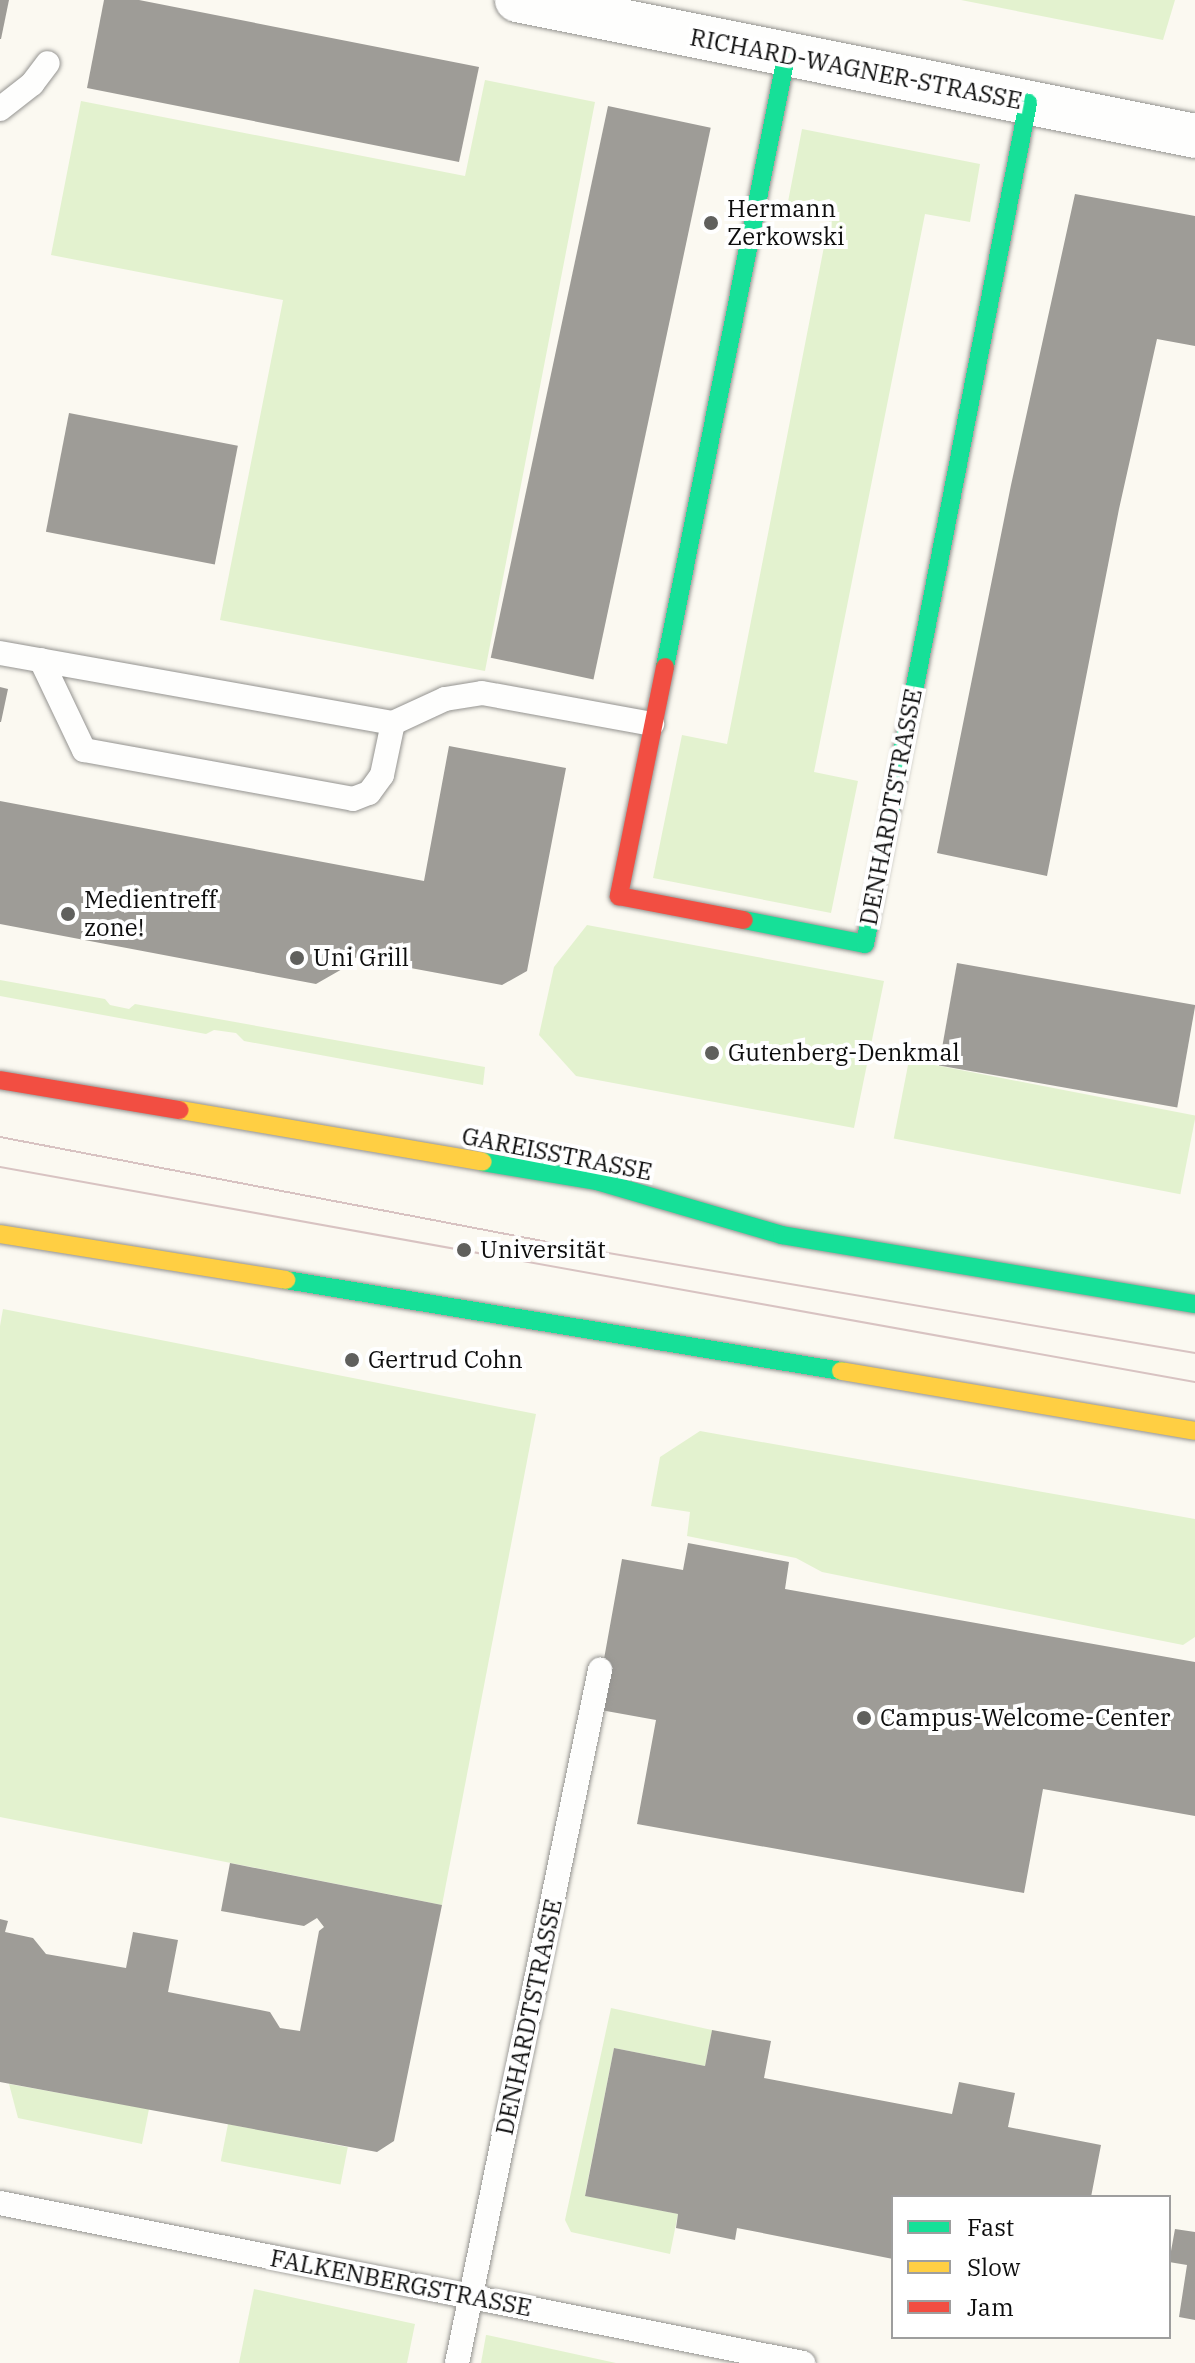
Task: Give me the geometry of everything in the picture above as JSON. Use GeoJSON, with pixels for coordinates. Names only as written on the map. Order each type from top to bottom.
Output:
{"type":"FeatureCollection","features":[{"type":"Feature","properties":{"kind":"main road","name":"DENHARDTSTRASSE"},"geometry":{"type":"LineString","coordinates":[[786,57],[619,896],[865,944],[1028,103]]}},
{"type":"Feature","properties":{"kind":"main road","name":"GAREISSTRASSE"},"geometry":{"type":"LineString","coordinates":[[0,1080],[597,1181],[782,1235],[1195,1304]]}},
{"type":"Feature","properties":{"kind":"main road"},"geometry":{"type":"LineString","coordinates":[[0,1234],[569,1325],[1195,1431]]}},
{"type":"Feature","properties":{"kind":"street","name":"RICHARD-WAGNER-STRASSE"},"geometry":{"type":"LineString","coordinates":[[517,0],[786,57],[1195,136]]}},
{"type":"Feature","properties":{"kind":"lane"},"geometry":{"type":"LineString","coordinates":[[0,109],[32,84],[48,63]]}},
{"type":"Feature","properties":{"kind":"lane"},"geometry":{"type":"LineString","coordinates":[[0,653],[393,723],[445,699],[482,693],[652,724]]}},
{"type":"Feature","properties":{"kind":"lane"},"geometry":{"type":"LineString","coordinates":[[41,660],[84,750],[353,799],[369,793],[382,775],[393,723]]}},
{"type":"Feature","properties":{"kind":"lane","name":"DENHARDTSTRASSE"},"geometry":{"type":"LineString","coordinates":[[457,2363],[600,1670]]}},
{"type":"Feature","properties":{"kind":"lane","name":"FALKENBERGSTRASSE"},"geometry":{"type":"LineString","coordinates":[[0,2203],[803,2363]]}},
{"type":"Feature","properties":{"kind":"green space"},"geometry":{"type":"Polygon","coordinates":[[[961,0],[1175,0],[1163,40],[961,0]]]}},
{"type":"Feature","properties":{"kind":"green space"},"geometry":{"type":"Polygon","coordinates":[[[485,80],[595,102],[485,671],[220,620],[283,300],[51,255],[81,101],[465,176],[485,80]]]}},
{"type":"Feature","properties":{"kind":"green space"},"geometry":{"type":"Polygon","coordinates":[[[802,129],[980,164],[970,222],[925,214],[814,772],[858,781],[831,913],[653,878],[682,735],[727,744],[830,216],[787,207],[802,129]]]}},
{"type":"Feature","properties":{"kind":"green space"},"geometry":{"type":"Polygon","coordinates":[[[587,925],[884,981],[854,1128],[576,1076],[539,1035],[554,967],[587,925]]]}},
{"type":"Feature","properties":{"kind":"green space"},"geometry":{"type":"Polygon","coordinates":[[[0,980],[105,999],[110,1005],[129,1009],[135,1004],[485,1067],[483,1085],[244,1041],[236,1033],[214,1030],[206,1034],[0,996],[0,980]]]}},
{"type":"Feature","properties":{"kind":"green space"},"geometry":{"type":"Polygon","coordinates":[[[909,1060],[1195,1116],[1180,1194],[894,1139],[909,1060]]]}},
{"type":"Feature","properties":{"kind":"green space"},"geometry":{"type":"Polygon","coordinates":[[[3,1309],[536,1414],[442,1905],[0,1817],[0,1326],[3,1309]]]}},
{"type":"Feature","properties":{"kind":"green space"},"geometry":{"type":"Polygon","coordinates":[[[700,1431],[1195,1519],[1195,1637],[1183,1645],[822,1572],[796,1558],[687,1536],[690,1512],[651,1506],[660,1457],[700,1431]]]}},
{"type":"Feature","properties":{"kind":"green space"},"geometry":{"type":"Polygon","coordinates":[[[611,2008],[712,2030],[705,2066],[614,2048],[585,2195],[678,2214],[670,2254],[571,2232],[565,2220],[611,2008]]]}},
{"type":"Feature","properties":{"kind":"green space"},"geometry":{"type":"Polygon","coordinates":[[[9,2084],[149,2109],[142,2144],[18,2118],[9,2084]]]}},
{"type":"Feature","properties":{"kind":"green space"},"geometry":{"type":"Polygon","coordinates":[[[228,2124],[348,2147],[341,2185],[221,2161],[228,2124]]]}},
{"type":"Feature","properties":{"kind":"green space"},"geometry":{"type":"Polygon","coordinates":[[[254,2289],[415,2324],[407,2363],[239,2363],[254,2289]]]}},
{"type":"Feature","properties":{"kind":"green space"},"geometry":{"type":"Polygon","coordinates":[[[487,2335],[616,2363],[481,2363],[487,2335]]]}},
{"type":"Feature","properties":{"kind":"building"},"geometry":{"type":"Polygon","coordinates":[[[0,0],[9,0],[1,39],[0,39],[0,0]]]}},
{"type":"Feature","properties":{"kind":"building"},"geometry":{"type":"Polygon","coordinates":[[[104,0],[139,0],[479,67],[459,162],[87,88],[104,0]]]}},
{"type":"Feature","properties":{"kind":"building"},"geometry":{"type":"Polygon","coordinates":[[[608,106],[711,128],[593,680],[491,658],[608,106]]]}},
{"type":"Feature","properties":{"kind":"building"},"geometry":{"type":"Polygon","coordinates":[[[1075,194],[1195,216],[1195,346],[1157,339],[1119,509],[1047,876],[937,853],[1011,485],[1075,194]]]}},
{"type":"Feature","properties":{"kind":"building"},"geometry":{"type":"Polygon","coordinates":[[[69,413],[238,446],[215,565],[46,532],[69,413]]]}},
{"type":"Feature","properties":{"kind":"building"},"geometry":{"type":"Polygon","coordinates":[[[0,687],[8,689],[1,722],[0,722],[0,687]]]}},
{"type":"Feature","properties":{"kind":"building"},"geometry":{"type":"Polygon","coordinates":[[[449,746],[566,768],[527,971],[502,985],[346,956],[344,968],[316,984],[0,924],[0,801],[424,881],[449,746]]]}},
{"type":"Feature","properties":{"kind":"building"},"geometry":{"type":"Polygon","coordinates":[[[957,963],[1195,1005],[1177,1107],[939,1065],[957,963]]]}},
{"type":"Feature","properties":{"kind":"building","name":"Campus-Welcome-Center"},"geometry":{"type":"Polygon","coordinates":[[[688,1543],[789,1562],[785,1589],[1195,1662],[1195,1816],[1043,1789],[1024,1893],[637,1824],[656,1720],[595,1709],[622,1559],[683,1570],[688,1543]]]}},
{"type":"Feature","properties":{"kind":"building"},"geometry":{"type":"Polygon","coordinates":[[[230,1863],[442,1905],[394,2141],[377,2152],[0,2082],[0,1919],[8,1921],[5,1932],[33,1938],[46,1954],[126,1968],[133,1932],[178,1940],[168,1992],[270,2012],[280,2028],[300,2031],[319,1931],[324,1927],[317,1918],[304,1926],[221,1911],[230,1863]]]}},
{"type":"Feature","properties":{"kind":"building"},"geometry":{"type":"Polygon","coordinates":[[[712,2030],[771,2041],[764,2078],[952,2114],[959,2082],[1015,2093],[1008,2127],[1101,2145],[1091,2195],[891,2195],[891,2259],[737,2228],[735,2240],[676,2228],[678,2214],[585,2196],[614,2048],[705,2066],[712,2030]]]}},
{"type":"Feature","properties":{"kind":"building"},"geometry":{"type":"Polygon","coordinates":[[[1175,2229],[1195,2232],[1195,2320],[1179,2317],[1187,2265],[1171,2262],[1175,2229]]]}},
{"type":"Feature","properties":{"kind":"tram line"},"geometry":{"type":"LineString","coordinates":[[0,1137],[579,1248],[1195,1353]]}},
{"type":"Feature","properties":{"kind":"tram line"},"geometry":{"type":"LineString","coordinates":[[0,1167],[1195,1382]]}},
{"type":"Feature","properties":{"kind":"traffic: fast"},"geometry":{"type":"LineString","coordinates":[[665,667],[786,57]]}},
{"type":"Feature","properties":{"kind":"traffic: fast"},"geometry":{"type":"LineString","coordinates":[[744,920],[865,944],[1028,103]]}},
{"type":"Feature","properties":{"kind":"traffic: fast"},"geometry":{"type":"LineString","coordinates":[[483,1162],[597,1181],[782,1235],[1195,1304]]}},
{"type":"Feature","properties":{"kind":"traffic: fast"},"geometry":{"type":"LineString","coordinates":[[286,1280],[841,1371]]}},
{"type":"Feature","properties":{"kind":"traffic: slow"},"geometry":{"type":"LineString","coordinates":[[180,1110],[483,1162]]}},
{"type":"Feature","properties":{"kind":"traffic: slow"},"geometry":{"type":"LineString","coordinates":[[0,1234],[286,1280]]}},
{"type":"Feature","properties":{"kind":"traffic: slow"},"geometry":{"type":"LineString","coordinates":[[841,1371],[1195,1431]]}},
{"type":"Feature","properties":{"kind":"traffic: jam"},"geometry":{"type":"LineString","coordinates":[[665,667],[619,896],[744,920]]}},
{"type":"Feature","properties":{"kind":"traffic: jam"},"geometry":{"type":"LineString","coordinates":[[0,1080],[180,1110]]}},
{"type":"Feature","properties":{"kind":"place","name":"Hermann Zerkowski"},"geometry":{"type":"Point","coordinates":[711,223]}},
{"type":"Feature","properties":{"kind":"place","name":"Medientreff zone!"},"geometry":{"type":"Point","coordinates":[68,914]}},
{"type":"Feature","properties":{"kind":"place","name":"Uni Grill"},"geometry":{"type":"Point","coordinates":[297,958]}},
{"type":"Feature","properties":{"kind":"place","name":"Gutenberg-Denkmal"},"geometry":{"type":"Point","coordinates":[712,1053]}},
{"type":"Feature","properties":{"kind":"place","name":"Universität"},"geometry":{"type":"Point","coordinates":[464,1250]}},
{"type":"Feature","properties":{"kind":"place","name":"Gertrud Cohn"},"geometry":{"type":"Point","coordinates":[352,1360]}},
{"type":"Feature","properties":{"kind":"place","name":"Campus-Welcome-Center"},"geometry":{"type":"Point","coordinates":[864,1718]}}]}
